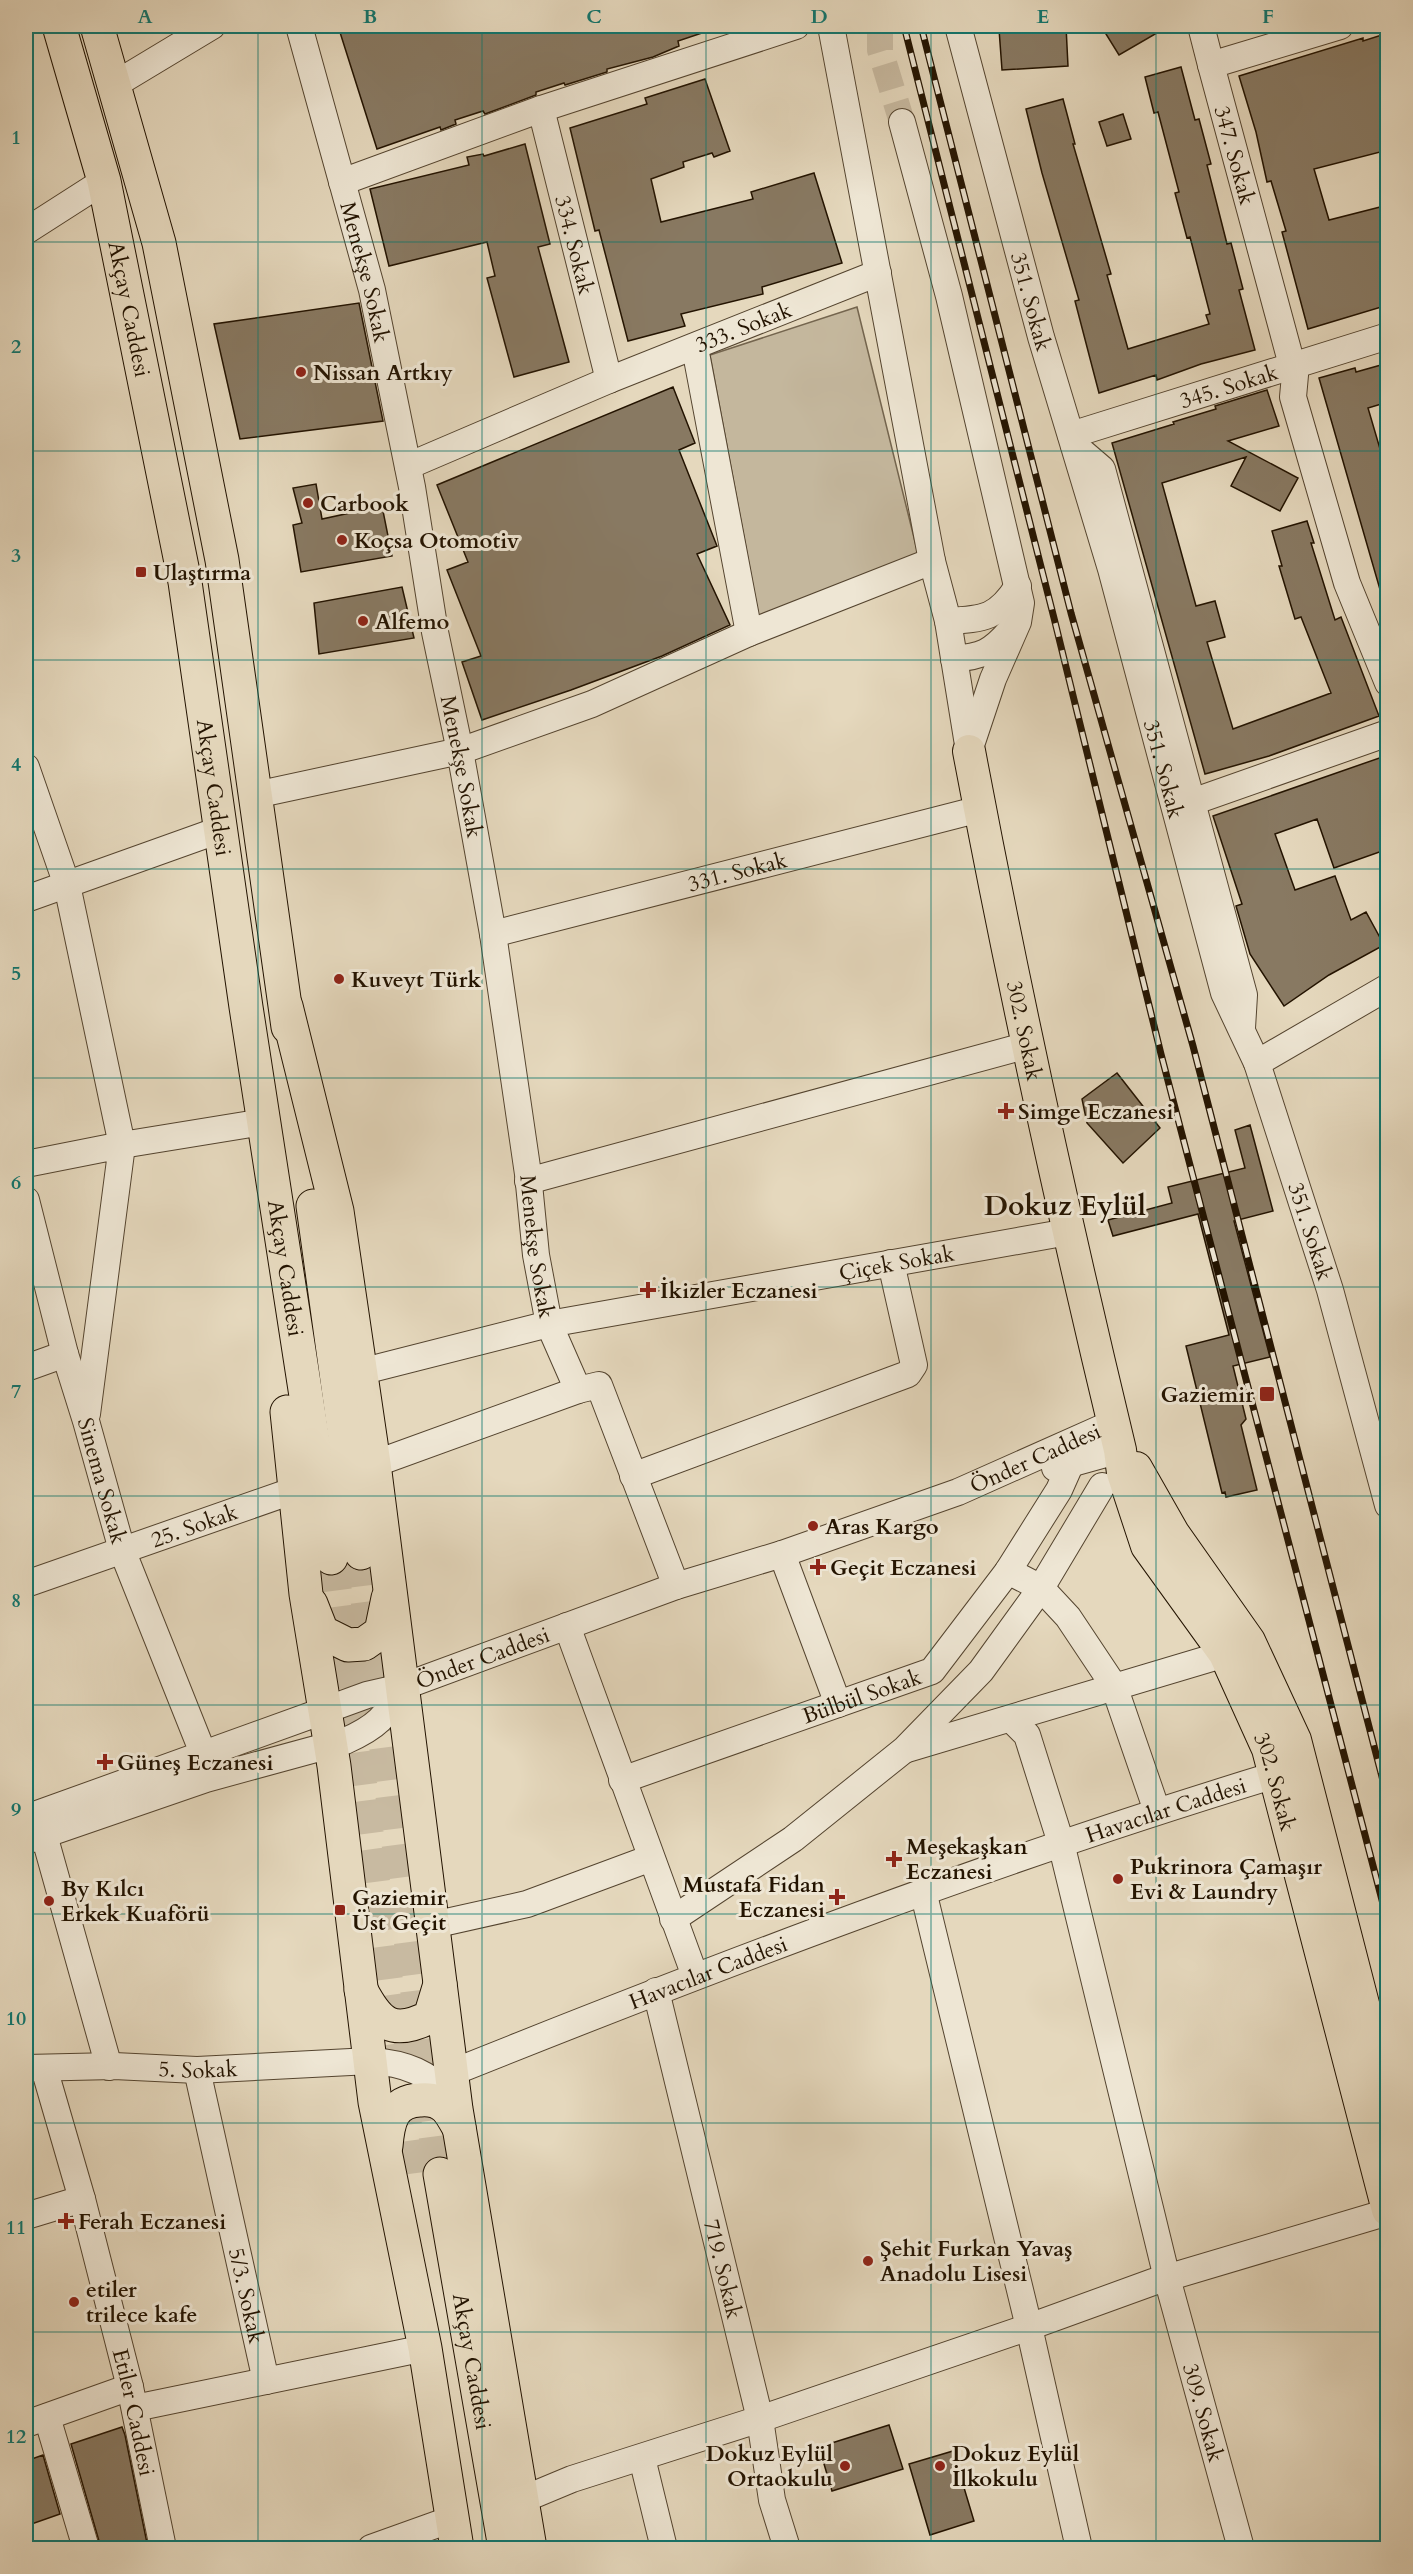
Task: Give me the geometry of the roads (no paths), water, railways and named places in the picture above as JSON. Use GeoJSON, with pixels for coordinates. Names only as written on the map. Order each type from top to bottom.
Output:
{"type":"FeatureCollection","features":[{"type":"Feature","properties":{"kind":"highway","name":"Akçay Caddesi"},"geometry":{"type":"LineString","coordinates":[[59,26],[104,181],[185,582],[246,1007],[346,1556],[285,1006],[222,560],[159,243],[97,26]]}},
{"type":"Feature","properties":{"kind":"highway"},"geometry":{"type":"LineString","coordinates":[[285,1006],[337,1211],[374,1464],[455,2100],[524,2499],[530,2548]]}},
{"type":"Feature","properties":{"kind":"highway"},"geometry":{"type":"LineString","coordinates":[[246,1007],[251,1124],[306,1594],[330,1744],[375,2102],[425,2348],[455,2534]]}},
{"type":"Feature","properties":{"kind":"highway"},"geometry":{"type":"LineString","coordinates":[[306,1594],[322,1632],[348,1645],[364,1644],[381,1632],[390,1589]]}},
{"type":"Feature","properties":{"kind":"highway"},"geometry":{"type":"LineString","coordinates":[[361,1990],[374,2015],[387,2023],[400,2027],[414,2025],[430,2017],[440,1984]]}},
{"type":"Feature","properties":{"kind":"highway"},"geometry":{"type":"LineString","coordinates":[[386,2152],[387,2124],[396,2108],[409,2101],[437,2102],[447,2109],[455,2100]]}},
{"type":"Feature","properties":{"kind":"highway","name":"Akçay Caddesi"},"geometry":{"type":"LineString","coordinates":[[474,2548],[444,2351],[426,2175],[505,2548]]}},
{"type":"Feature","properties":{"kind":"main road","name":"302. Sokak"},"geometry":{"type":"LineString","coordinates":[[969,751],[1028,1045],[1068,1232],[1117,1436],[1123,1473],[1147,1546],[1225,1654],[1268,1749],[1388,2211]]}},
{"type":"Feature","properties":{"kind":"main road","name":"302. Sokak"},"geometry":{"type":"LineString","coordinates":[[1117,1436],[1173,1533],[1249,1641],[1295,1740],[1388,2101]]}},
{"type":"Feature","properties":{"kind":"street"},"geometry":{"type":"LineString","coordinates":[[114,85],[212,26]]}},
{"type":"Feature","properties":{"kind":"street","name":"Menekşe Sokak"},"geometry":{"type":"LineString","coordinates":[[299,26],[372,290],[408,466],[435,632],[494,934],[536,1255],[549,1324],[360,1372]]}},
{"type":"Feature","properties":{"kind":"street"},"geometry":{"type":"LineString","coordinates":[[342,182],[541,108],[796,26]]}},
{"type":"Feature","properties":{"kind":"street"},"geometry":{"type":"LineString","coordinates":[[831,26],[932,561],[948,621],[969,751]]}},
{"type":"Feature","properties":{"kind":"street","name":"351. Sokak"},"geometry":{"type":"LineString","coordinates":[[958,26],[1041,337],[1183,805],[1224,993],[1257,1063],[1330,1290],[1388,1505]]}},
{"type":"Feature","properties":{"kind":"street","name":"347. Sokak"},"geometry":{"type":"LineString","coordinates":[[1201,26],[1294,370],[1293,397],[1330,532],[1347,583],[1388,683]]}},
{"type":"Feature","properties":{"kind":"street"},"geometry":{"type":"LineString","coordinates":[[1211,65],[1340,26]]}},
{"type":"Feature","properties":{"kind":"street","name":"334. Sokak"},"geometry":{"type":"LineString","coordinates":[[541,108],[609,380]]}},
{"type":"Feature","properties":{"kind":"street"},"geometry":{"type":"LineString","coordinates":[[902,122],[949,296],[1022,603],[1018,622],[993,678],[969,751]]}},
{"type":"Feature","properties":{"kind":"street"},"geometry":{"type":"LineString","coordinates":[[26,231],[104,181]]}},
{"type":"Feature","properties":{"kind":"street","name":"333. Sokak"},"geometry":{"type":"LineString","coordinates":[[408,466],[609,380],[695,348],[878,273]]}},
{"type":"Feature","properties":{"kind":"street","name":"345. Sokak"},"geometry":{"type":"LineString","coordinates":[[1072,440],[1294,370],[1388,336]]}},
{"type":"Feature","properties":{"kind":"street"},"geometry":{"type":"LineString","coordinates":[[695,348],[749,633]]}},
{"type":"Feature","properties":{"kind":"street","name":"347. Sokak"},"geometry":{"type":"LineString","coordinates":[[1294,370],[1308,391],[1349,542],[1388,641]]}},
{"type":"Feature","properties":{"kind":"street"},"geometry":{"type":"LineString","coordinates":[[255,795],[460,751],[592,704],[749,633],[932,561]]}},
{"type":"Feature","properties":{"kind":"street"},"geometry":{"type":"LineString","coordinates":[[948,621],[975,619],[996,613],[1008,603],[1018,586]]}},
{"type":"Feature","properties":{"kind":"street"},"geometry":{"type":"LineString","coordinates":[[954,659],[977,657],[996,648],[1018,622]]}},
{"type":"Feature","properties":{"kind":"street"},"geometry":{"type":"LineString","coordinates":[[957,685],[993,678]]}},
{"type":"Feature","properties":{"kind":"street"},"geometry":{"type":"LineString","coordinates":[[1183,805],[1388,733]]}},
{"type":"Feature","properties":{"kind":"street"},"geometry":{"type":"LineString","coordinates":[[26,767],[67,885],[122,1145],[86,1421]]}},
{"type":"Feature","properties":{"kind":"street","name":"331. Sokak"},"geometry":{"type":"LineString","coordinates":[[494,934],[980,809]]}},
{"type":"Feature","properties":{"kind":"street"},"geometry":{"type":"LineString","coordinates":[[26,899],[222,829]]}},
{"type":"Feature","properties":{"kind":"street"},"geometry":{"type":"LineString","coordinates":[[1257,1063],[1388,987]]}},
{"type":"Feature","properties":{"kind":"street"},"geometry":{"type":"LineString","coordinates":[[528,1181],[1028,1045]]}},
{"type":"Feature","properties":{"kind":"street"},"geometry":{"type":"LineString","coordinates":[[26,1164],[122,1145],[251,1124]]}},
{"type":"Feature","properties":{"kind":"street","name":"Sinema Sokak"},"geometry":{"type":"LineString","coordinates":[[26,1200],[65,1354],[122,1550],[203,1753]]}},
{"type":"Feature","properties":{"kind":"street","name":"Çiçek Sokak"},"geometry":{"type":"LineString","coordinates":[[549,1324],[1068,1232]]}},
{"type":"Feature","properties":{"kind":"street"},"geometry":{"type":"LineString","coordinates":[[633,1476],[908,1374],[914,1365],[891,1263]]}},
{"type":"Feature","properties":{"kind":"street"},"geometry":{"type":"LineString","coordinates":[[549,1324],[578,1390]]}},
{"type":"Feature","properties":{"kind":"street"},"geometry":{"type":"LineString","coordinates":[[26,1368],[65,1354]]}},
{"type":"Feature","properties":{"kind":"street"},"geometry":{"type":"LineString","coordinates":[[374,1464],[578,1390],[599,1385],[676,1586]]}},
{"type":"Feature","properties":{"kind":"street","name":"Önder Caddesi"},"geometry":{"type":"LineString","coordinates":[[958,1492],[1076,1462],[1117,1436]]}},
{"type":"Feature","properties":{"kind":"street","name":"Önder Caddesi"},"geometry":{"type":"LineString","coordinates":[[35,1838],[206,1779],[345,1741],[366,1732],[389,1712],[402,1687],[676,1586],[782,1554],[1117,1436]]}},
{"type":"Feature","properties":{"kind":"street"},"geometry":{"type":"LineString","coordinates":[[1076,1462],[1102,1486],[1147,1546]]}},
{"type":"Feature","properties":{"kind":"street","name":"Bülbül Sokak"},"geometry":{"type":"LineString","coordinates":[[622,1780],[932,1671],[1008,1572],[1076,1462]]}},
{"type":"Feature","properties":{"kind":"street"},"geometry":{"type":"LineString","coordinates":[[673,1919],[793,1839],[904,1750],[981,1671],[1041,1588],[1102,1486]]}},
{"type":"Feature","properties":{"kind":"street","name":"25. Sokak"},"geometry":{"type":"LineString","coordinates":[[26,1584],[295,1490]]}},
{"type":"Feature","properties":{"kind":"street"},"geometry":{"type":"LineString","coordinates":[[782,1554],[838,1704]]}},
{"type":"Feature","properties":{"kind":"street"},"geometry":{"type":"LineString","coordinates":[[1008,1572],[1041,1588],[1068,1617],[1114,1686],[1157,1811]]}},
{"type":"Feature","properties":{"kind":"street"},"geometry":{"type":"LineString","coordinates":[[567,1626],[695,1976]]}},
{"type":"Feature","properties":{"kind":"street"},"geometry":{"type":"LineString","coordinates":[[904,1750],[1225,1654]]}},
{"type":"Feature","properties":{"kind":"street"},"geometry":{"type":"LineString","coordinates":[[26,1818],[367,1695],[402,1687]]}},
{"type":"Feature","properties":{"kind":"street","name":"309. Sokak"},"geometry":{"type":"LineString","coordinates":[[1011,1719],[1027,1735],[1061,1843],[1167,2278],[1241,2548]]}},
{"type":"Feature","properties":{"kind":"street","name":"Havacılar Caddesi"},"geometry":{"type":"LineString","coordinates":[[455,2100],[656,1991],[923,1891],[1157,1811],[1275,1775]]}},
{"type":"Feature","properties":{"kind":"street"},"geometry":{"type":"LineString","coordinates":[[35,1838],[109,2067]]}},
{"type":"Feature","properties":{"kind":"street"},"geometry":{"type":"LineString","coordinates":[[433,1925],[526,1904],[651,1858]]}},
{"type":"Feature","properties":{"kind":"street"},"geometry":{"type":"LineString","coordinates":[[923,1891],[1029,2327],[1079,2548]]}},
{"type":"Feature","properties":{"kind":"street","name":"719. Sokak"},"geometry":{"type":"LineString","coordinates":[[656,1991],[760,2419],[772,2500],[787,2548]]}},
{"type":"Feature","properties":{"kind":"street","name":"5. Sokak"},"geometry":{"type":"LineString","coordinates":[[31,2068],[109,2067],[197,2070],[389,2062],[420,2071],[438,2082],[455,2100]]}},
{"type":"Feature","properties":{"kind":"street","name":"Etiler Caddesi"},"geometry":{"type":"LineString","coordinates":[[31,2068],[82,2199],[133,2398],[163,2548]]}},
{"type":"Feature","properties":{"kind":"street","name":"5/3. Sokak"},"geometry":{"type":"LineString","coordinates":[[197,2070],[266,2380]]}},
{"type":"Feature","properties":{"kind":"street"},"geometry":{"type":"LineString","coordinates":[[26,2216],[82,2199]]}},
{"type":"Feature","properties":{"kind":"street"},"geometry":{"type":"LineString","coordinates":[[524,2499],[572,2479],[760,2419],[1167,2278],[1388,2211]]}},
{"type":"Feature","properties":{"kind":"street"},"geometry":{"type":"LineString","coordinates":[[86,2548],[36,2421],[133,2398],[266,2380],[425,2348]]}},
{"type":"Feature","properties":{"kind":"street"},"geometry":{"type":"LineString","coordinates":[[642,2458],[664,2548]]}},
{"type":"Feature","properties":{"kind":"street"},"geometry":{"type":"LineString","coordinates":[[371,2548],[455,2534]]}},
{"type":"Feature","properties":{"kind":"tunnel"},"geometry":{"type":"LineString","coordinates":[[880,26],[880,50],[902,122]]}},
{"type":"Feature","properties":{"kind":"tunnel"},"geometry":{"type":"LineString","coordinates":[[361,1553],[440,2174]]}},
{"type":"Feature","properties":{"kind":"tunnel"},"geometry":{"type":"LineString","coordinates":[[331,1558],[412,2175]]}},
{"type":"Feature","properties":{"kind":"railway"},"geometry":{"type":"LineString","coordinates":[[904,26],[1054,618],[1161,1054],[1388,1923]]}},
{"type":"Feature","properties":{"kind":"railway"},"geometry":{"type":"LineString","coordinates":[[921,26],[1071,613],[1193,1046],[1388,1800]]}},
{"type":"Feature","properties":{"kind":"place","name":"Nissan Artkıy"},"geometry":{"type":"Point","coordinates":[301,372]}},
{"type":"Feature","properties":{"kind":"place","name":"Carbook"},"geometry":{"type":"Point","coordinates":[308,503]}},
{"type":"Feature","properties":{"kind":"place","name":"Koçsa Otomotiv"},"geometry":{"type":"Point","coordinates":[342,540]}},
{"type":"Feature","properties":{"kind":"place","name":"Ulaştırma"},"geometry":{"type":"Point","coordinates":[141,572]}},
{"type":"Feature","properties":{"kind":"place","name":"Alfemo"},"geometry":{"type":"Point","coordinates":[363,621]}},
{"type":"Feature","properties":{"kind":"place","name":"Kuveyt Türk"},"geometry":{"type":"Point","coordinates":[339,979]}},
{"type":"Feature","properties":{"kind":"place","name":"Simge Eczanesi"},"geometry":{"type":"Point","coordinates":[1006,1111]}},
{"type":"Feature","properties":{"kind":"place","name":"İkizler Eczanesi"},"geometry":{"type":"Point","coordinates":[648,1290]}},
{"type":"Feature","properties":{"kind":"place","name":"Gaziemir"},"geometry":{"type":"Point","coordinates":[1267,1394]}},
{"type":"Feature","properties":{"kind":"place","name":"Aras Kargo"},"geometry":{"type":"Point","coordinates":[813,1526]}},
{"type":"Feature","properties":{"kind":"place","name":"Geçit Eczanesi"},"geometry":{"type":"Point","coordinates":[818,1567]}},
{"type":"Feature","properties":{"kind":"place","name":"Güneş Eczanesi"},"geometry":{"type":"Point","coordinates":[105,1762]}},
{"type":"Feature","properties":{"kind":"place","name":"Meşekaşkan Eczanesi"},"geometry":{"type":"Point","coordinates":[894,1859]}},
{"type":"Feature","properties":{"kind":"place","name":"Pukrinora Çamaşır Evi & Laundry"},"geometry":{"type":"Point","coordinates":[1118,1879]}},
{"type":"Feature","properties":{"kind":"place","name":"Mustafa Fidan Eczanesi"},"geometry":{"type":"Point","coordinates":[837,1897]}},
{"type":"Feature","properties":{"kind":"place","name":"By Kılcı Erkek Kuaförü"},"geometry":{"type":"Point","coordinates":[49,1901]}},
{"type":"Feature","properties":{"kind":"place","name":"Gaziemir Üst Geçit"},"geometry":{"type":"Point","coordinates":[340,1910]}},
{"type":"Feature","properties":{"kind":"place","name":"Ferah Eczanesi"},"geometry":{"type":"Point","coordinates":[66,2221]}},
{"type":"Feature","properties":{"kind":"place","name":"Şehit Furkan Yavaş Anadolu Lisesi"},"geometry":{"type":"Point","coordinates":[868,2261]}},
{"type":"Feature","properties":{"kind":"place","name":"etiler trilece kafe"},"geometry":{"type":"Point","coordinates":[74,2302]}},
{"type":"Feature","properties":{"kind":"place","name":"Dokuz Eylül Ortaokulu"},"geometry":{"type":"Point","coordinates":[845,2466]}},
{"type":"Feature","properties":{"kind":"place","name":"Dokuz Eylül İlkokulu"},"geometry":{"type":"Point","coordinates":[940,2466]}},
{"type":"Feature","properties":{"kind":"district","name":"Dokuz Eylül"},"geometry":{"type":"Point","coordinates":[1065,1205]}}]}
